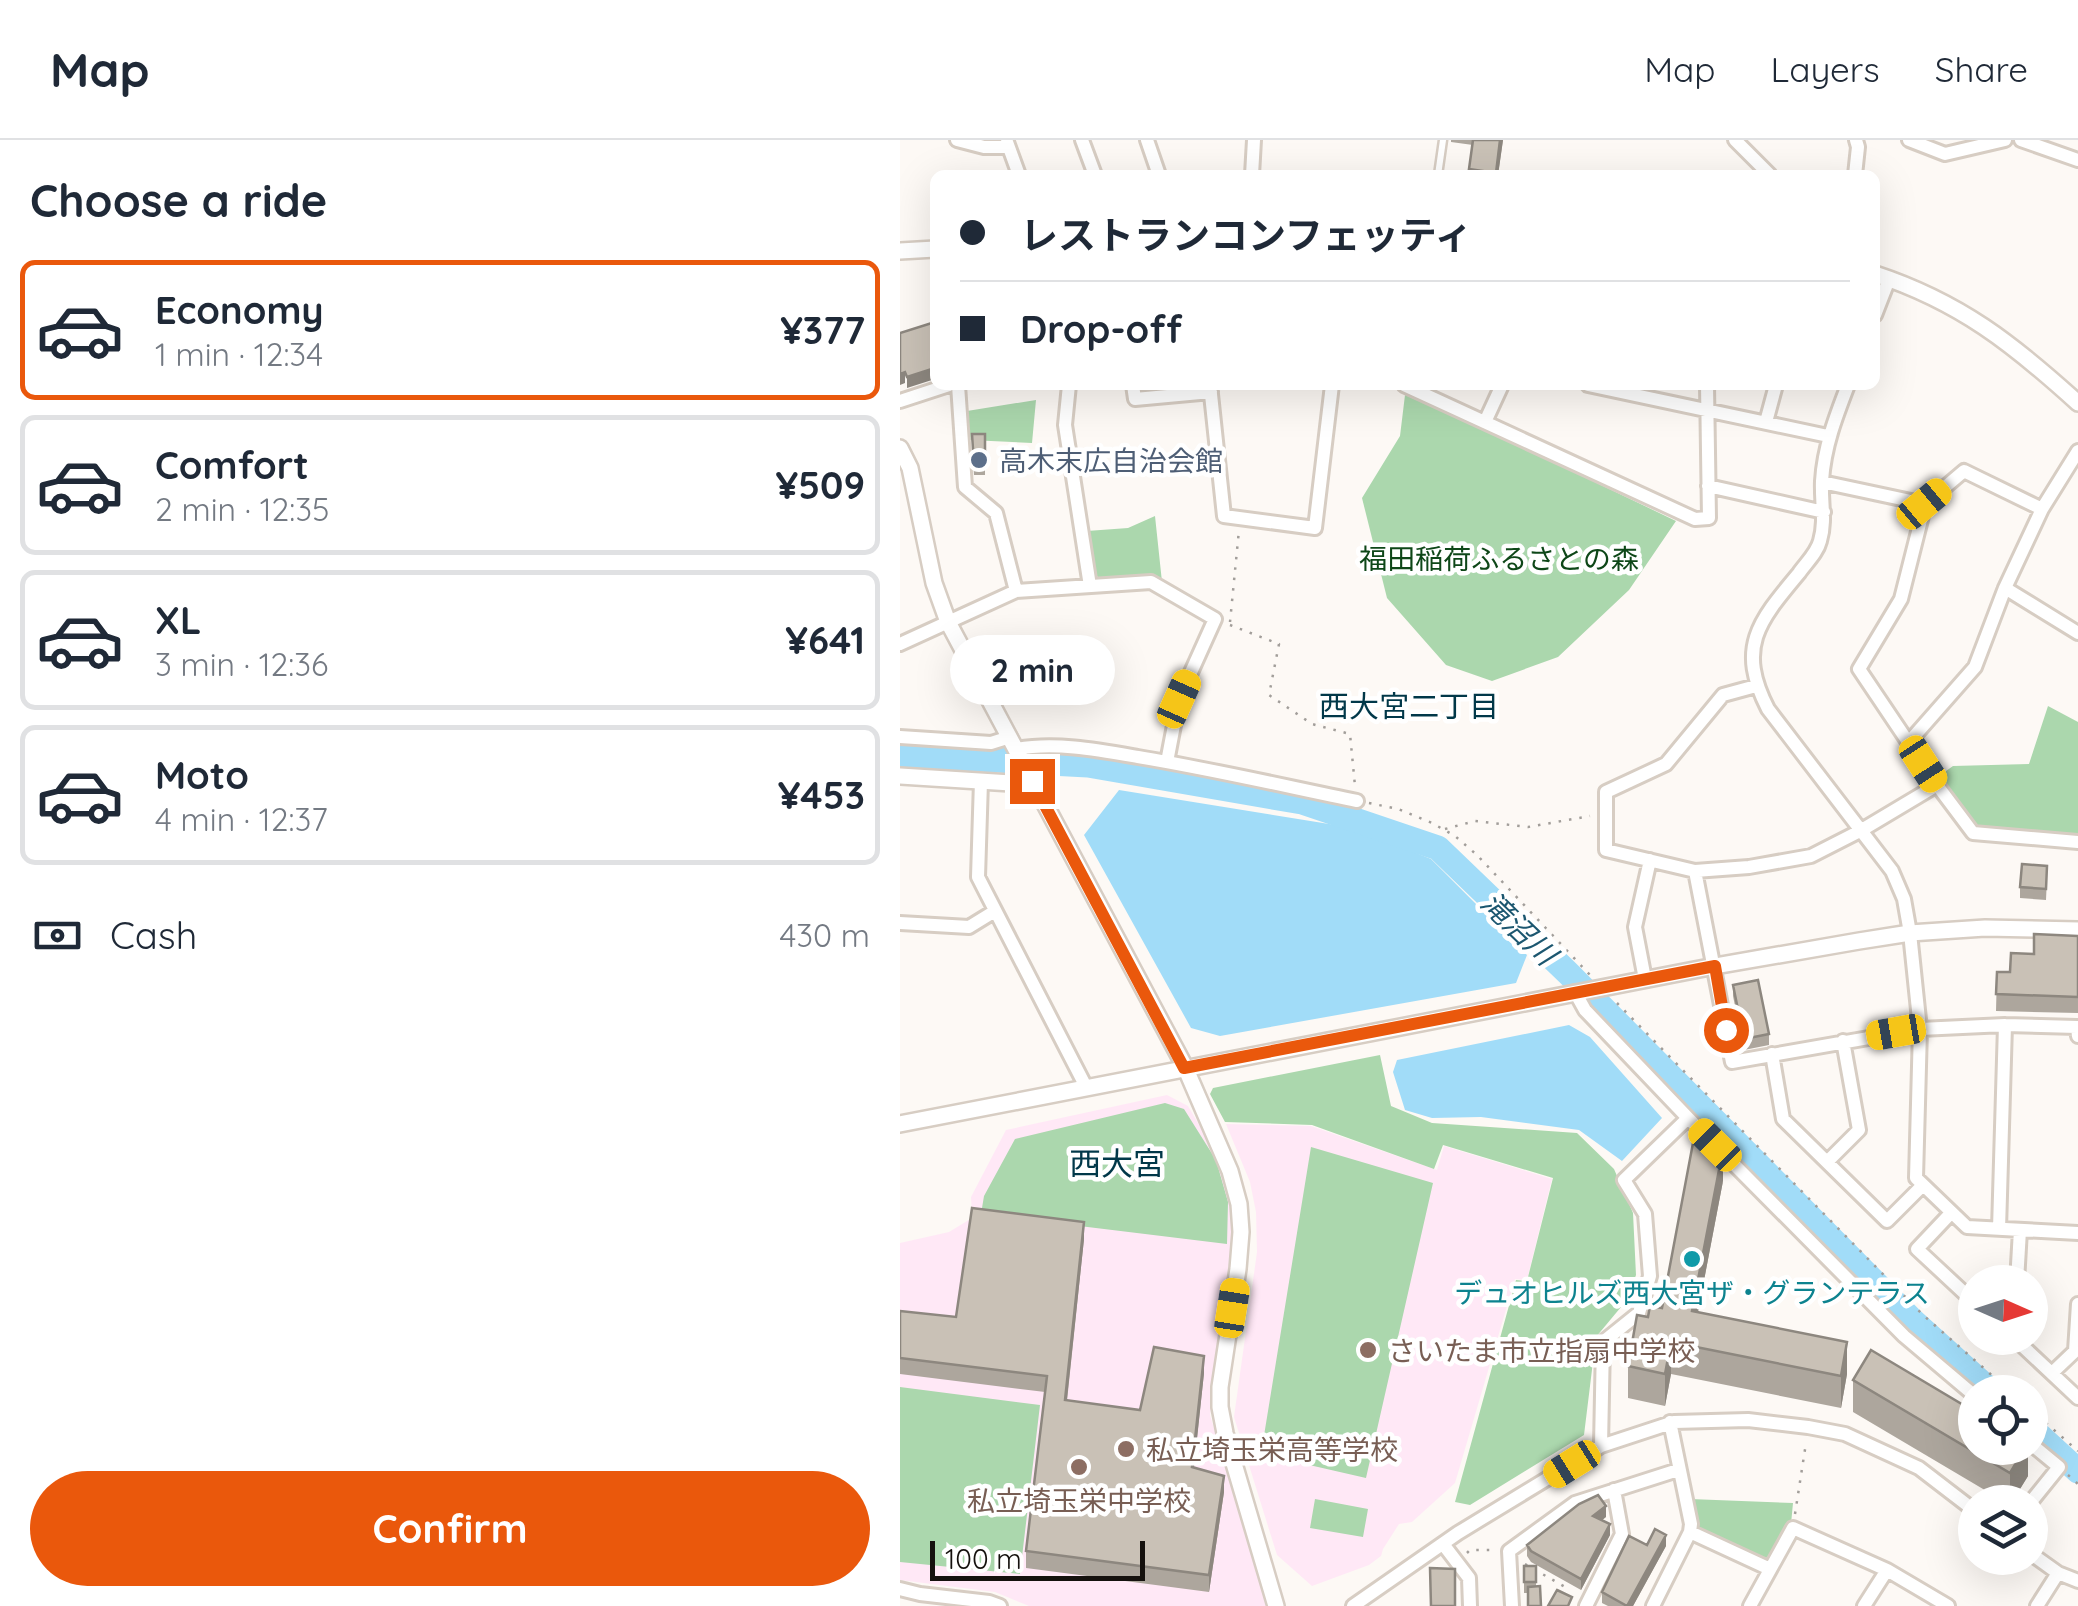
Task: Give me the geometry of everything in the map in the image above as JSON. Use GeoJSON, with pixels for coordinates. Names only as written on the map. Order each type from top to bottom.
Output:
{"type":"FeatureCollection","features":[{"type":"Feature","properties":{"kind":"street"},"geometry":{"type":"LineString","coordinates":[[957,140],[984,146],[1008,144],[1017,170]]}},
{"type":"Feature","properties":{"kind":"street"},"geometry":{"type":"LineString","coordinates":[[1082,140],[1093,170]]}},
{"type":"Feature","properties":{"kind":"street"},"geometry":{"type":"LineString","coordinates":[[1146,140],[1157,170]]}},
{"type":"Feature","properties":{"kind":"street"},"geometry":{"type":"LineString","coordinates":[[1252,170],[1254,140]]}},
{"type":"Feature","properties":{"kind":"street"},"geometry":{"type":"LineString","coordinates":[[1735,140],[1765,170]]}},
{"type":"Feature","properties":{"kind":"street"},"geometry":{"type":"LineString","coordinates":[[1856,140],[1856,170]]}},
{"type":"Feature","properties":{"kind":"street"},"geometry":{"type":"LineString","coordinates":[[1909,140],[1945,154],[2005,140]]}},
{"type":"Feature","properties":{"kind":"street"},"geometry":{"type":"LineString","coordinates":[[2021,140],[2078,160]]}},
{"type":"Feature","properties":{"kind":"street"},"geometry":{"type":"LineString","coordinates":[[900,251],[930,248]]}},
{"type":"Feature","properties":{"kind":"street"},"geometry":{"type":"LineString","coordinates":[[1882,276],[1931,296],[1996,333],[2078,404]]}},
{"type":"Feature","properties":{"kind":"street"},"geometry":{"type":"LineString","coordinates":[[900,401],[934,390]]}},
{"type":"Feature","properties":{"kind":"street"},"geometry":{"type":"LineString","coordinates":[[958,390],[965,487],[996,513],[1016,591]]}},
{"type":"Feature","properties":{"kind":"street"},"geometry":{"type":"LineString","coordinates":[[1068,390],[1065,425],[1090,586]]}},
{"type":"Feature","properties":{"kind":"street"},"geometry":{"type":"LineString","coordinates":[[1134,390],[1135,399],[1196,390]]}},
{"type":"Feature","properties":{"kind":"street"},"geometry":{"type":"LineString","coordinates":[[1210,390],[1224,516],[1315,528],[1331,390]]}},
{"type":"Feature","properties":{"kind":"street"},"geometry":{"type":"LineString","coordinates":[[1415,390],[1696,519],[1709,518],[1707,390]]}},
{"type":"Feature","properties":{"kind":"street"},"geometry":{"type":"LineString","coordinates":[[1485,422],[1500,390]]}},
{"type":"Feature","properties":{"kind":"street"},"geometry":{"type":"LineString","coordinates":[[1613,390],[1828,436]]}},
{"type":"Feature","properties":{"kind":"street"},"geometry":{"type":"LineString","coordinates":[[1766,422],[1775,390]]}},
{"type":"Feature","properties":{"kind":"street"},"geometry":{"type":"LineString","coordinates":[[1846,390],[1828,436],[1822,482],[1824,525],[1819,548],[1765,614],[1753,658],[1756,686],[1768,709],[1892,871],[1904,900],[1920,1028],[1916,1178],[1967,1228],[2078,1233]]}},
{"type":"Feature","properties":{"kind":"street"},"geometry":{"type":"LineString","coordinates":[[900,448],[910,468],[934,583],[948,622],[1184,1068],[1230,1171],[1239,1204],[1241,1232],[1220,1407],[1224,1434],[1276,1606]]}},
{"type":"Feature","properties":{"kind":"street"},"geometry":{"type":"LineString","coordinates":[[1909,742],[1975,667],[2005,588],[2042,509],[2078,451]]}},
{"type":"Feature","properties":{"kind":"street"},"geometry":{"type":"LineString","coordinates":[[2042,509],[1964,471],[1924,504],[1901,600],[1860,669],[1974,833],[2078,842]]}},
{"type":"Feature","properties":{"kind":"street"},"geometry":{"type":"LineString","coordinates":[[1822,482],[1924,504]]}},
{"type":"Feature","properties":{"kind":"street"},"geometry":{"type":"LineString","coordinates":[[1708,486],[1824,512]]}},
{"type":"Feature","properties":{"kind":"street"},"geometry":{"type":"LineString","coordinates":[[900,644],[1016,591],[1151,582],[1215,619],[1179,699],[1167,762]]}},
{"type":"Feature","properties":{"kind":"street"},"geometry":{"type":"LineString","coordinates":[[2005,588],[2078,633]]}},
{"type":"Feature","properties":{"kind":"street"},"geometry":{"type":"LineString","coordinates":[[1756,686],[1723,695],[1666,764],[1606,792],[1606,850],[1695,870],[1811,856],[1937,785]]}},
{"type":"Feature","properties":{"kind":"street"},"geometry":{"type":"LineString","coordinates":[[900,738],[1101,751],[1356,801]]}},
{"type":"Feature","properties":{"kind":"street"},"geometry":{"type":"LineString","coordinates":[[900,776],[1012,783],[1031,778]]}},
{"type":"Feature","properties":{"kind":"street"},"geometry":{"type":"LineString","coordinates":[[981,781],[978,877],[1086,1087]]}},
{"type":"Feature","properties":{"kind":"street"},"geometry":{"type":"LineString","coordinates":[[1645,979],[1635,927],[1650,860]]}},
{"type":"Feature","properties":{"kind":"street"},"geometry":{"type":"LineString","coordinates":[[1695,870],[1732,1062],[1920,1028],[2077,1027],[2078,1036]]}},
{"type":"Feature","properties":{"kind":"street"},"geometry":{"type":"LineString","coordinates":[[900,923],[969,927],[995,911]]}},
{"type":"Feature","properties":{"kind":"street"},"geometry":{"type":"LineString","coordinates":[[900,1124],[1715,966],[1910,934],[1986,928],[2078,930]]}},
{"type":"Feature","properties":{"kind":"street"},"geometry":{"type":"LineString","coordinates":[[1587,990],[1585,1010],[1904,1336],[1958,1382]]}},
{"type":"Feature","properties":{"kind":"street"},"geometry":{"type":"LineString","coordinates":[[1998,1229],[2005,1025]]}},
{"type":"Feature","properties":{"kind":"street"},"geometry":{"type":"LineString","coordinates":[[1827,1162],[1859,1130],[1843,1041]]}},
{"type":"Feature","properties":{"kind":"street"},"geometry":{"type":"LineString","coordinates":[[1772,1054],[1784,1119],[1887,1221],[1923,1185]]}},
{"type":"Feature","properties":{"kind":"street"},"geometry":{"type":"LineString","coordinates":[[1601,1446],[1603,1342],[1639,1313],[1650,1276],[1645,1214],[1624,1180],[1688,1118]]}},
{"type":"Feature","properties":{"kind":"street"},"geometry":{"type":"LineString","coordinates":[[1951,1212],[1917,1249],[1958,1287]]}},
{"type":"Feature","properties":{"kind":"street"},"geometry":{"type":"LineString","coordinates":[[2018,1265],[2020,1230]]}},
{"type":"Feature","properties":{"kind":"street"},"geometry":{"type":"LineString","coordinates":[[2053,1372],[2075,1351],[2078,1304]]}},
{"type":"Feature","properties":{"kind":"street"},"geometry":{"type":"LineString","coordinates":[[2034,1355],[2078,1398]]}},
{"type":"Feature","properties":{"kind":"street"},"geometry":{"type":"LineString","coordinates":[[1360,1604],[1442,1544],[1601,1446],[1670,1422],[1748,1420],[1845,1434],[1919,1468],[1958,1498]]}},
{"type":"Feature","properties":{"kind":"street"},"geometry":{"type":"LineString","coordinates":[[1653,1606],[1691,1524],[1670,1422]]}},
{"type":"Feature","properties":{"kind":"street"},"geometry":{"type":"LineString","coordinates":[[2045,1485],[2059,1468],[2048,1458]]}},
{"type":"Feature","properties":{"kind":"street"},"geometry":{"type":"LineString","coordinates":[[1512,1606],[1510,1553],[1576,1503],[1678,1470]]}},
{"type":"Feature","properties":{"kind":"street"},"geometry":{"type":"LineString","coordinates":[[1586,1606],[1622,1534],[1614,1490]]}},
{"type":"Feature","properties":{"kind":"street"},"geometry":{"type":"LineString","coordinates":[[1750,1606],[1793,1528],[1888,1570],[1948,1606]]}},
{"type":"Feature","properties":{"kind":"street"},"geometry":{"type":"LineString","coordinates":[[1690,1532],[1770,1569]]}},
{"type":"Feature","properties":{"kind":"street"},"geometry":{"type":"LineString","coordinates":[[1442,1544],[1469,1578],[1470,1606]]}},
{"type":"Feature","properties":{"kind":"street"},"geometry":{"type":"LineString","coordinates":[[2048,1566],[2078,1581]]}},
{"type":"Feature","properties":{"kind":"street"},"geometry":{"type":"LineString","coordinates":[[1864,1606],[1888,1570]]}},
{"type":"Feature","properties":{"kind":"street"},"geometry":{"type":"LineString","coordinates":[[2038,1606],[2058,1573]]}},
{"type":"Feature","properties":{"kind":"street"},"geometry":{"type":"LineString","coordinates":[[900,1588],[1000,1606]]}},
{"type":"Feature","properties":{"kind":"lane"},"geometry":{"type":"LineString","coordinates":[[1439,170],[1443,140]]}},
{"type":"Feature","properties":{"kind":"path"},"geometry":{"type":"LineString","coordinates":[[1240,519],[1230,625],[1278,644],[1269,695],[1312,724],[1350,734],[1356,801],[1398,809],[1444,830],[1477,855],[1587,990],[1923,1316],[1992,1375]]}},
{"type":"Feature","properties":{"kind":"path"},"geometry":{"type":"LineString","coordinates":[[1444,830],[1475,821],[1528,827],[1606,813]]}},
{"type":"Feature","properties":{"kind":"path"},"geometry":{"type":"LineString","coordinates":[[2048,1424],[2078,1450]]}},
{"type":"Feature","properties":{"kind":"path"},"geometry":{"type":"LineString","coordinates":[[1793,1528],[1808,1426]]}},
{"type":"Feature","properties":{"kind":"path"},"geometry":{"type":"LineString","coordinates":[[1456,1561],[1470,1550],[1510,1553],[1564,1587],[1559,1599]]}},
{"type":"Feature","properties":{"kind":"shaded area"},"geometry":{"type":"Polygon","coordinates":[[[1167,1095],[1188,1106],[1218,1157],[1230,1200],[1235,1246],[1210,1415],[1267,1606],[1029,1606],[995,1592],[900,1580],[900,1243],[949,1232],[972,1218],[971,1197],[1006,1130],[1167,1095]]]}},
{"type":"Feature","properties":{"kind":"shaded area","name":"さいたま市立指扇中学校"},"geometry":{"type":"Polygon","coordinates":[[[1226,1124],[1311,1126],[1437,1170],[1444,1146],[1552,1179],[1527,1280],[1515,1279],[1455,1483],[1412,1522],[1399,1524],[1381,1556],[1369,1565],[1312,1586],[1277,1555],[1234,1417],[1257,1252],[1256,1212],[1250,1182],[1226,1124]]]}},
{"type":"Feature","properties":{"kind":"green space","name":"福田稲荷ふるさとの森"},"geometry":{"type":"Polygon","coordinates":[[[1405,395],[1676,521],[1629,590],[1558,657],[1492,681],[1446,665],[1387,598],[1362,498],[1400,436],[1405,395]]]}},
{"type":"Feature","properties":{"kind":"green space"},"geometry":{"type":"Polygon","coordinates":[[[1036,400],[1032,443],[969,440],[967,411],[1036,400]]]}},
{"type":"Feature","properties":{"kind":"green space"},"geometry":{"type":"Polygon","coordinates":[[[1155,516],[1162,582],[1092,576],[1087,531],[1128,528],[1155,516]]]}},
{"type":"Feature","properties":{"kind":"green space"},"geometry":{"type":"Polygon","coordinates":[[[2048,706],[2078,722],[2078,838],[1975,829],[1939,776],[1953,766],[2029,764],[2048,706]]]}},
{"type":"Feature","properties":{"kind":"green space"},"geometry":{"type":"Polygon","coordinates":[[[1380,1055],[1391,1106],[1432,1123],[1577,1133],[1614,1169],[1633,1213],[1636,1275],[1626,1301],[1596,1337],[1584,1435],[1470,1505],[1455,1502],[1516,1280],[1527,1281],[1553,1178],[1443,1145],[1434,1169],[1312,1125],[1225,1122],[1210,1094],[1213,1088],[1380,1055]]]}},
{"type":"Feature","properties":{"kind":"green space"},"geometry":{"type":"Polygon","coordinates":[[[1165,1103],[1184,1109],[1216,1160],[1228,1202],[1227,1244],[981,1214],[984,1196],[1015,1139],[1165,1103]]]}},
{"type":"Feature","properties":{"kind":"green space"},"geometry":{"type":"Polygon","coordinates":[[[1311,1147],[1433,1183],[1366,1478],[1261,1454],[1311,1147]]]}},
{"type":"Feature","properties":{"kind":"green space"},"geometry":{"type":"Polygon","coordinates":[[[900,1387],[1040,1405],[1020,1574],[900,1562],[900,1387]]]}},
{"type":"Feature","properties":{"kind":"green space"},"geometry":{"type":"Polygon","coordinates":[[[1315,1499],[1368,1509],[1363,1537],[1310,1528],[1315,1499]]]}},
{"type":"Feature","properties":{"kind":"green space"},"geometry":{"type":"Polygon","coordinates":[[[1690,1499],[1793,1503],[1791,1524],[1772,1560],[1764,1561],[1701,1533],[1690,1499]]]}},
{"type":"Feature","properties":{"kind":"water"},"geometry":{"type":"Polygon","coordinates":[[[1119,790],[1354,828],[1431,859],[1527,955],[1516,983],[1220,1036],[1191,1028],[1084,835],[1119,790]]]}},
{"type":"Feature","properties":{"kind":"water"},"geometry":{"type":"Polygon","coordinates":[[[1569,1025],[1590,1037],[1662,1118],[1622,1161],[1579,1130],[1481,1117],[1432,1118],[1405,1110],[1393,1072],[1397,1060],[1569,1025]]]}},
{"type":"Feature","properties":{"kind":"building"},"geometry":{"type":"Polygon","coordinates":[[[1473,140],[1500,140],[1496,170],[1469,169],[1473,140]]]}},
{"type":"Feature","properties":{"kind":"building"},"geometry":{"type":"Polygon","coordinates":[[[930,324],[930,370],[907,377],[905,372],[900,374],[900,333],[930,324]]]}},
{"type":"Feature","properties":{"kind":"building"},"geometry":{"type":"Polygon","coordinates":[[[972,434],[985,434],[985,464],[974,464],[972,434]]]}},
{"type":"Feature","properties":{"kind":"building"},"geometry":{"type":"Polygon","coordinates":[[[2022,864],[2047,866],[2046,889],[2020,887],[2022,864]]]}},
{"type":"Feature","properties":{"kind":"building"},"geometry":{"type":"Polygon","coordinates":[[[2034,934],[2078,936],[2078,997],[1996,994],[1997,972],[2010,972],[2011,953],[2034,954],[2034,934]]]}},
{"type":"Feature","properties":{"kind":"building"},"geometry":{"type":"Polygon","coordinates":[[[1758,980],[1769,1034],[1744,1039],[1733,985],[1758,980]]]}},
{"type":"Feature","properties":{"kind":"building"},"geometry":{"type":"Polygon","coordinates":[[[1693,1143],[1723,1149],[1692,1311],[1847,1342],[1841,1376],[1671,1342],[1665,1374],[1628,1366],[1637,1315],[1648,1317],[1650,1306],[1662,1308],[1693,1143]]]}},
{"type":"Feature","properties":{"kind":"building"},"geometry":{"type":"Polygon","coordinates":[[[972,1208],[1084,1222],[1065,1400],[1140,1410],[1154,1347],[1204,1356],[1192,1467],[1224,1476],[1209,1575],[1026,1551],[1047,1376],[900,1358],[900,1311],[956,1317],[972,1208]]]}},
{"type":"Feature","properties":{"kind":"building"},"geometry":{"type":"Polygon","coordinates":[[[1871,1350],[1958,1402],[1958,1442],[1853,1380],[1871,1350]]]}},
{"type":"Feature","properties":{"kind":"building"},"geometry":{"type":"Polygon","coordinates":[[[1996,1465],[2015,1465],[2010,1473],[1996,1465]]]}},
{"type":"Feature","properties":{"kind":"building"},"geometry":{"type":"Polygon","coordinates":[[[1598,1495],[1606,1506],[1593,1516],[1610,1524],[1581,1579],[1531,1551],[1527,1545],[1579,1504],[1598,1495]]]}},
{"type":"Feature","properties":{"kind":"building"},"geometry":{"type":"Polygon","coordinates":[[[1655,1529],[1666,1535],[1627,1606],[1602,1592],[1629,1536],[1647,1545],[1655,1529]]]}},
{"type":"Feature","properties":{"kind":"building"},"geometry":{"type":"Polygon","coordinates":[[[1524,1566],[1536,1566],[1536,1582],[1524,1582],[1524,1566]]]}},
{"type":"Feature","properties":{"kind":"building"},"geometry":{"type":"Polygon","coordinates":[[[1430,1568],[1455,1569],[1455,1606],[1431,1606],[1430,1568]]]}},
{"type":"Feature","properties":{"kind":"building"},"geometry":{"type":"Polygon","coordinates":[[[1540,1586],[1541,1606],[1528,1606],[1528,1587],[1540,1586]]]}},
{"type":"Feature","properties":{"kind":"building"},"geometry":{"type":"Polygon","coordinates":[[[1557,1590],[1572,1597],[1568,1606],[1548,1606],[1557,1590]]]}},
{"type":"Feature","properties":{"kind":"waterway","name":"滝沼川"},"geometry":{"type":"LineString","coordinates":[[900,755],[1088,765],[1302,802],[1438,848],[1568,973],[1913,1321],[1973,1375]]}},
{"type":"Feature","properties":{"kind":"waterway","name":"滝沼川"},"geometry":{"type":"LineString","coordinates":[[2048,1444],[2078,1471]]}},
{"type":"Feature","properties":{"kind":"place","name":"高木末広自治会館"},"geometry":{"type":"Point","coordinates":[979,460]}},
{"type":"Feature","properties":{"kind":"place","name":"デュオヒルズ西大宮ザ・グランテラス"},"geometry":{"type":"Point","coordinates":[1692,1259]}},
{"type":"Feature","properties":{"kind":"place","name":"さいたま市立指扇中学校"},"geometry":{"type":"Point","coordinates":[1368,1350]}},
{"type":"Feature","properties":{"kind":"place","name":"私立埼玉栄高等学校"},"geometry":{"type":"Point","coordinates":[1126,1449]}},
{"type":"Feature","properties":{"kind":"place","name":"私立埼玉栄中学校"},"geometry":{"type":"Point","coordinates":[1079,1467]}},
{"type":"Feature","properties":{"kind":"district","name":"西大宮二丁目"},"geometry":{"type":"Point","coordinates":[1409,706]}},
{"type":"Feature","properties":{"kind":"district","name":"西大宮"},"geometry":{"type":"Point","coordinates":[1117,1163]}},
{"type":"Feature","properties":{"kind":"route"},"geometry":{"type":"LineString","coordinates":[[1032,781],[1184,1068],[1715,966],[1726,1030]]}}]}
